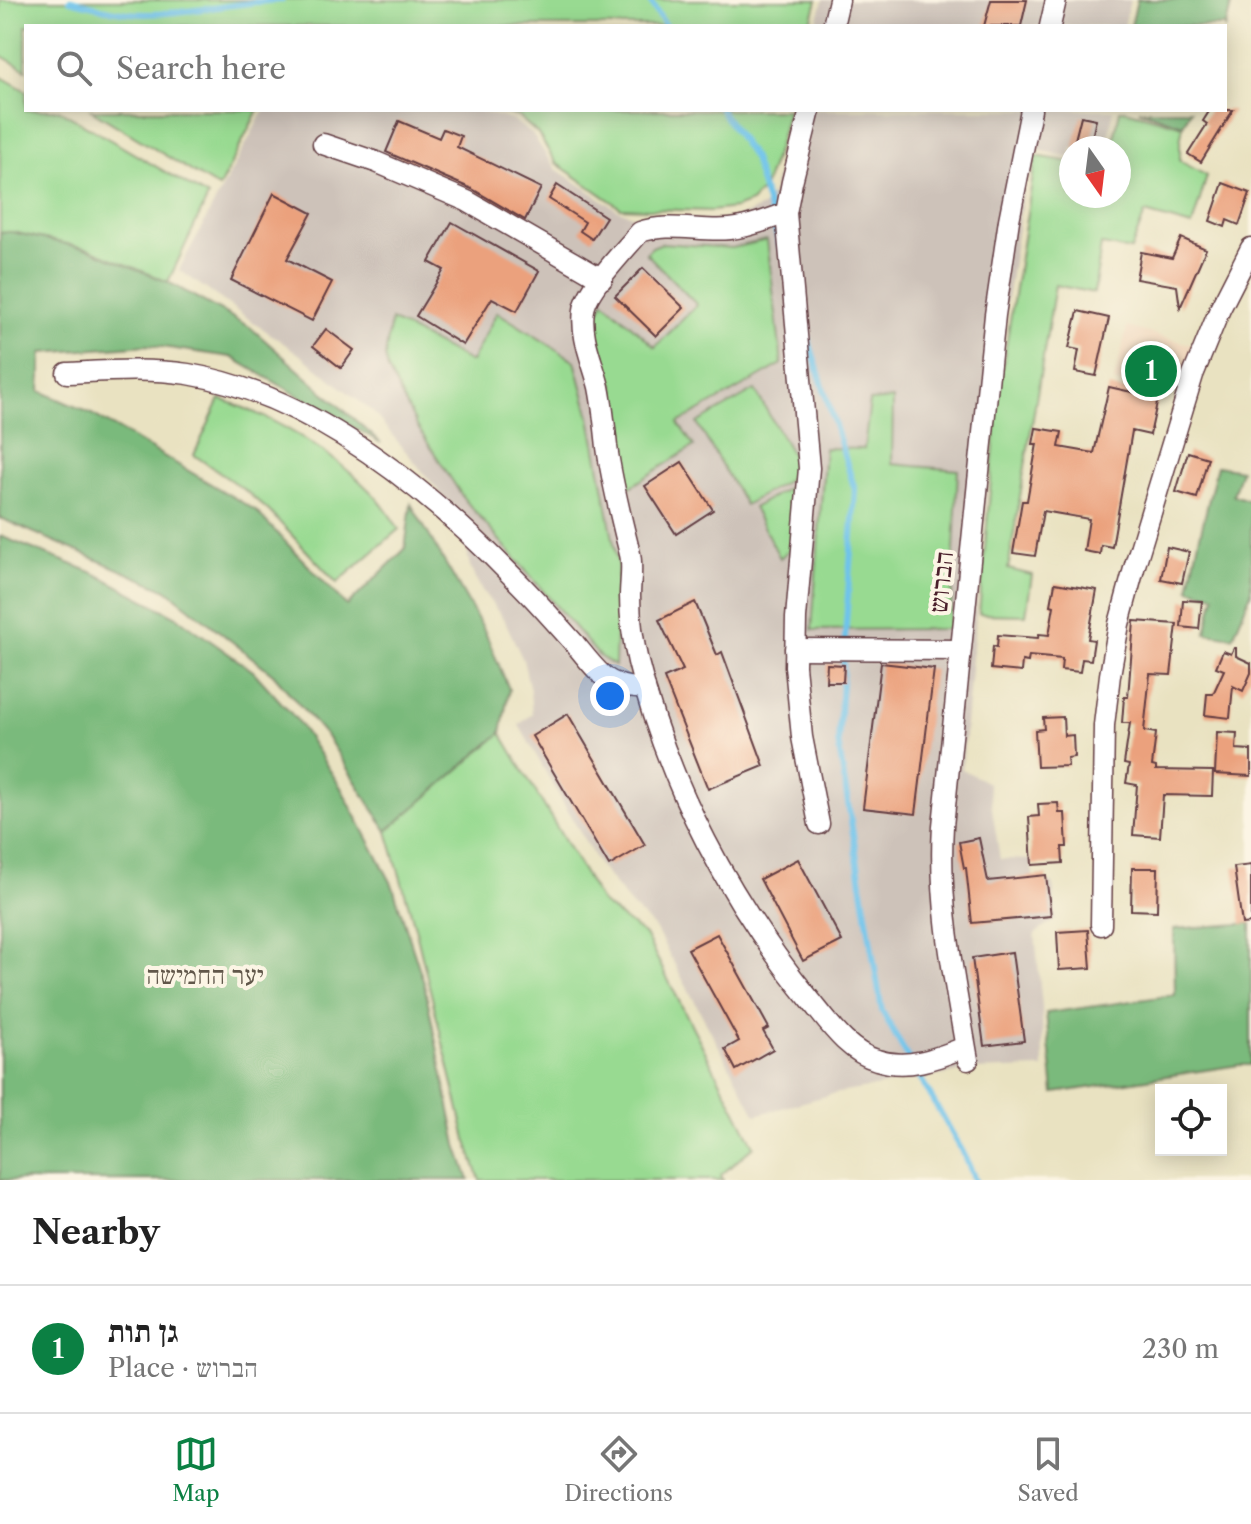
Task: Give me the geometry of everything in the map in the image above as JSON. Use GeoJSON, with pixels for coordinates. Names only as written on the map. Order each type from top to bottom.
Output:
{"type":"FeatureCollection","features":[{"type":"Feature","properties":{"kind":"street"},"geometry":{"type":"LineString","coordinates":[[833,24],[839,0]]}},
{"type":"Feature","properties":{"kind":"street"},"geometry":{"type":"LineString","coordinates":[[1050,24],[1056,0]]}},
{"type":"Feature","properties":{"kind":"street"},"geometry":{"type":"LineString","coordinates":[[810,112],[786,213],[809,468],[795,649],[796,690],[819,824]]}},
{"type":"Feature","properties":{"kind":"street","name":"הברוש"},"geometry":{"type":"LineString","coordinates":[[645,688],[683,791],[717,860],[777,957],[822,1015],[846,1042],[878,1061],[901,1064],[967,1054],[946,926],[941,868],[945,800],[995,315],[1009,220],[1031,112]]}},
{"type":"Feature","properties":{"kind":"street"},"geometry":{"type":"LineString","coordinates":[[323,144],[376,162],[467,201],[602,279]]}},
{"type":"Feature","properties":{"kind":"street"},"geometry":{"type":"LineString","coordinates":[[67,373],[151,371],[189,374],[254,391],[304,415],[373,457],[457,523],[529,593],[603,676],[621,686],[645,688],[632,624],[631,559],[617,502],[598,385],[585,339],[584,306],[591,291],[640,232],[651,228],[675,227],[729,229],[786,213]]}},
{"type":"Feature","properties":{"kind":"street"},"geometry":{"type":"LineString","coordinates":[[1101,925],[1103,750],[1110,675],[1119,624],[1193,375],[1220,309],[1251,248]]}},
{"type":"Feature","properties":{"kind":"street"},"geometry":{"type":"LineString","coordinates":[[795,649],[960,650]]}},
{"type":"Feature","properties":{"kind":"shaded area"},"geometry":{"type":"Polygon","coordinates":[[[823,0],[1130,0],[1124,24],[817,24],[823,0]]]}},
{"type":"Feature","properties":{"kind":"shaded area"},"geometry":{"type":"Polygon","coordinates":[[[263,112],[483,112],[514,121],[532,134],[556,169],[618,210],[632,215],[719,220],[747,214],[764,206],[772,193],[793,112],[1114,112],[1108,136],[1059,136],[1059,154],[1033,149],[1025,182],[1000,346],[962,769],[988,783],[1000,859],[1031,860],[1034,883],[1053,883],[1056,919],[1035,934],[1042,1006],[1043,1068],[972,1070],[833,1094],[756,1115],[655,928],[633,907],[598,864],[519,725],[532,714],[523,660],[505,621],[481,589],[470,567],[466,545],[438,490],[373,412],[299,354],[179,270],[263,112]]]}},
{"type":"Feature","properties":{"kind":"shaded area"},"geometry":{"type":"Polygon","coordinates":[[[1127,327],[1193,345],[1183,380],[1140,391],[1114,382],[1127,327]]]}},
{"type":"Feature","properties":{"kind":"green space"},"geometry":{"type":"Polygon","coordinates":[[[0,0],[817,0],[811,24],[24,24],[24,69],[0,55],[0,0]]]}},
{"type":"Feature","properties":{"kind":"green space"},"geometry":{"type":"Polygon","coordinates":[[[1137,0],[1232,1],[1226,24],[1131,24],[1137,0]]]}},
{"type":"Feature","properties":{"kind":"green space"},"geometry":{"type":"Polygon","coordinates":[[[0,76],[24,90],[24,112],[62,112],[208,197],[168,282],[89,249],[0,232],[0,76]]]}},
{"type":"Feature","properties":{"kind":"green space"},"geometry":{"type":"Polygon","coordinates":[[[94,112],[257,112],[219,188],[94,112]]]}},
{"type":"Feature","properties":{"kind":"green space"},"geometry":{"type":"Polygon","coordinates":[[[503,112],[787,112],[764,188],[751,202],[711,211],[621,208],[556,163],[538,134],[519,117],[503,112]]]}},
{"type":"Feature","properties":{"kind":"green space"},"geometry":{"type":"Polygon","coordinates":[[[1120,112],[1133,112],[1183,126],[1180,161],[1207,176],[1192,226],[1145,213],[1131,250],[1101,245],[1094,293],[1055,285],[1008,569],[1032,575],[1026,615],[979,614],[999,390],[1036,156],[1059,160],[1059,208],[1131,208],[1131,136],[1115,136],[1120,112]]]}},
{"type":"Feature","properties":{"kind":"green space"},"geometry":{"type":"Polygon","coordinates":[[[1145,112],[1190,112],[1183,125],[1145,112]]]}},
{"type":"Feature","properties":{"kind":"green space"},"geometry":{"type":"Polygon","coordinates":[[[0,232],[89,249],[168,282],[250,327],[381,443],[231,357],[148,345],[42,353],[40,391],[90,413],[255,510],[347,606],[405,549],[411,504],[485,632],[509,689],[501,733],[387,831],[328,738],[273,674],[167,590],[0,518],[0,232]]]}},
{"type":"Feature","properties":{"kind":"green space"},"geometry":{"type":"Polygon","coordinates":[[[767,240],[782,364],[678,423],[694,446],[627,489],[614,386],[595,327],[604,301],[655,347],[697,305],[646,253],[652,247],[662,243],[732,248],[767,240]]]}},
{"type":"Feature","properties":{"kind":"green space"},"geometry":{"type":"Polygon","coordinates":[[[497,312],[575,361],[590,417],[618,565],[615,666],[599,656],[464,499],[417,426],[388,370],[385,357],[391,320],[471,362],[497,312]]]}},
{"type":"Feature","properties":{"kind":"green space"},"geometry":{"type":"Polygon","coordinates":[[[755,390],[802,472],[745,505],[697,423],[755,390]]]}},
{"type":"Feature","properties":{"kind":"green space"},"geometry":{"type":"Polygon","coordinates":[[[220,399],[282,426],[321,450],[373,494],[399,529],[337,583],[269,511],[194,455],[220,399]]]}},
{"type":"Feature","properties":{"kind":"green space"},"geometry":{"type":"Polygon","coordinates":[[[893,399],[892,464],[958,470],[950,629],[812,630],[825,448],[864,449],[870,401],[893,399]]]}},
{"type":"Feature","properties":{"kind":"green space"},"geometry":{"type":"Polygon","coordinates":[[[1217,466],[1241,470],[1233,495],[1251,501],[1251,593],[1233,637],[1206,633],[1215,595],[1189,589],[1217,466]]]}},
{"type":"Feature","properties":{"kind":"green space"},"geometry":{"type":"Polygon","coordinates":[[[804,479],[796,544],[780,558],[753,508],[804,479]]]}},
{"type":"Feature","properties":{"kind":"green space","name":"יער החמישה"},"geometry":{"type":"Polygon","coordinates":[[[0,536],[96,574],[177,617],[253,671],[297,720],[340,786],[392,884],[424,983],[457,1145],[469,1180],[0,1180],[0,536]]]}},
{"type":"Feature","properties":{"kind":"green space"},"geometry":{"type":"Polygon","coordinates":[[[501,733],[601,902],[645,935],[754,1146],[721,1175],[723,1180],[480,1180],[466,1139],[415,927],[387,831],[501,733]]]}},
{"type":"Feature","properties":{"kind":"green space"},"geometry":{"type":"Polygon","coordinates":[[[1251,923],[1251,1065],[1054,1093],[1046,1013],[1175,995],[1174,929],[1251,923]]]}},
{"type":"Feature","properties":{"kind":"building"},"geometry":{"type":"Polygon","coordinates":[[[991,0],[1027,0],[1021,24],[985,24],[991,0]]]}},
{"type":"Feature","properties":{"kind":"building"},"geometry":{"type":"Polygon","coordinates":[[[1233,110],[1201,162],[1188,154],[1207,124],[1203,121],[1209,112],[1233,110]]]}},
{"type":"Feature","properties":{"kind":"building"},"geometry":{"type":"Polygon","coordinates":[[[1081,116],[1096,119],[1092,136],[1076,136],[1081,116]]]}},
{"type":"Feature","properties":{"kind":"building"},"geometry":{"type":"Polygon","coordinates":[[[399,121],[439,138],[443,129],[461,136],[457,147],[541,188],[525,220],[472,189],[386,152],[399,121]]]}},
{"type":"Feature","properties":{"kind":"building"},"geometry":{"type":"Polygon","coordinates":[[[1223,183],[1250,193],[1239,225],[1227,220],[1225,227],[1210,221],[1223,183]]]}},
{"type":"Feature","properties":{"kind":"building"},"geometry":{"type":"Polygon","coordinates":[[[557,185],[606,217],[592,239],[580,231],[585,222],[549,199],[557,185]]]}},
{"type":"Feature","properties":{"kind":"building"},"geometry":{"type":"Polygon","coordinates":[[[274,193],[312,213],[287,259],[332,282],[312,321],[231,280],[274,193]]]}},
{"type":"Feature","properties":{"kind":"building"},"geometry":{"type":"Polygon","coordinates":[[[452,222],[539,271],[517,311],[492,298],[463,345],[416,316],[444,270],[429,262],[452,222]]]}},
{"type":"Feature","properties":{"kind":"building"},"geometry":{"type":"Polygon","coordinates":[[[1181,238],[1206,249],[1180,308],[1177,286],[1136,279],[1141,252],[1172,258],[1181,238]]]}},
{"type":"Feature","properties":{"kind":"building"},"geometry":{"type":"Polygon","coordinates":[[[643,268],[684,308],[656,336],[615,296],[643,268]]]}},
{"type":"Feature","properties":{"kind":"building"},"geometry":{"type":"Polygon","coordinates":[[[1078,311],[1109,318],[1096,376],[1075,372],[1079,350],[1069,348],[1078,311]]]}},
{"type":"Feature","properties":{"kind":"building"},"geometry":{"type":"Polygon","coordinates":[[[326,329],[354,350],[341,368],[313,346],[326,329]]]}},
{"type":"Feature","properties":{"kind":"building"},"geometry":{"type":"Polygon","coordinates":[[[1167,355],[1174,376],[1162,380],[1150,435],[1132,431],[1112,547],[1101,545],[1100,554],[1084,551],[1089,519],[1043,511],[1035,556],[1013,553],[1022,501],[1027,501],[1037,444],[1033,444],[1036,428],[1062,432],[1059,447],[1094,453],[1109,387],[1136,393],[1128,366],[1167,355]]]}},
{"type":"Feature","properties":{"kind":"building"},"geometry":{"type":"Polygon","coordinates":[[[1188,452],[1208,458],[1197,498],[1176,492],[1188,452]]]}},
{"type":"Feature","properties":{"kind":"building"},"geometry":{"type":"Polygon","coordinates":[[[682,462],[713,510],[676,534],[645,486],[682,462]]]}},
{"type":"Feature","properties":{"kind":"building"},"geometry":{"type":"Polygon","coordinates":[[[1167,547],[1189,552],[1182,583],[1161,579],[1167,547]]]}},
{"type":"Feature","properties":{"kind":"building"},"geometry":{"type":"Polygon","coordinates":[[[1055,583],[1097,590],[1088,639],[1094,640],[1091,660],[1082,659],[1080,672],[1061,670],[1062,659],[1029,656],[1028,662],[1022,661],[1021,672],[991,669],[993,646],[997,647],[998,635],[1038,638],[1039,634],[1049,635],[1055,583]]]}},
{"type":"Feature","properties":{"kind":"building"},"geometry":{"type":"Polygon","coordinates":[[[1183,600],[1202,601],[1199,629],[1181,627],[1183,600]]]}},
{"type":"Feature","properties":{"kind":"building"},"geometry":{"type":"Polygon","coordinates":[[[695,602],[717,655],[722,652],[764,766],[708,789],[664,678],[683,670],[659,620],[695,602]]]}},
{"type":"Feature","properties":{"kind":"building"},"geometry":{"type":"Polygon","coordinates":[[[1134,621],[1177,624],[1171,675],[1150,674],[1144,731],[1156,733],[1152,766],[1156,770],[1213,771],[1212,796],[1163,795],[1160,837],[1133,835],[1137,785],[1126,783],[1129,765],[1124,764],[1130,723],[1122,723],[1124,697],[1128,697],[1134,621]]]}},
{"type":"Feature","properties":{"kind":"building"},"geometry":{"type":"Polygon","coordinates":[[[1234,648],[1236,656],[1251,663],[1251,673],[1243,691],[1233,686],[1230,718],[1205,715],[1207,694],[1213,694],[1224,670],[1216,667],[1223,651],[1231,654],[1234,648]]]}},
{"type":"Feature","properties":{"kind":"building"},"geometry":{"type":"Polygon","coordinates":[[[881,663],[934,669],[916,814],[863,808],[881,663]]]}},
{"type":"Feature","properties":{"kind":"building"},"geometry":{"type":"Polygon","coordinates":[[[827,664],[844,665],[843,682],[826,682],[827,664]]]}},
{"type":"Feature","properties":{"kind":"building"},"geometry":{"type":"Polygon","coordinates":[[[568,714],[645,845],[609,866],[532,736],[568,714]]]}},
{"type":"Feature","properties":{"kind":"building"},"geometry":{"type":"Polygon","coordinates":[[[1063,717],[1064,736],[1073,735],[1074,757],[1067,758],[1068,766],[1037,767],[1035,730],[1044,729],[1043,718],[1063,717]]]}},
{"type":"Feature","properties":{"kind":"building"},"geometry":{"type":"Polygon","coordinates":[[[1217,732],[1237,733],[1236,749],[1251,750],[1251,776],[1215,774],[1217,732]]]}},
{"type":"Feature","properties":{"kind":"building"},"geometry":{"type":"Polygon","coordinates":[[[1058,803],[1059,813],[1065,813],[1067,847],[1062,847],[1063,863],[1032,865],[1029,817],[1039,816],[1038,804],[1058,803]]]}},
{"type":"Feature","properties":{"kind":"building"},"geometry":{"type":"Polygon","coordinates":[[[979,838],[988,881],[1046,875],[1051,916],[972,923],[966,868],[959,842],[979,838]]]}},
{"type":"Feature","properties":{"kind":"building"},"geometry":{"type":"Polygon","coordinates":[[[798,859],[842,941],[803,961],[760,879],[798,859]]]}},
{"type":"Feature","properties":{"kind":"building"},"geometry":{"type":"Polygon","coordinates":[[[1251,865],[1251,923],[1242,924],[1234,867],[1251,865]]]}},
{"type":"Feature","properties":{"kind":"building"},"geometry":{"type":"Polygon","coordinates":[[[1132,868],[1158,868],[1157,911],[1131,910],[1132,868]]]}},
{"type":"Feature","properties":{"kind":"building"},"geometry":{"type":"Polygon","coordinates":[[[1088,930],[1091,968],[1059,970],[1057,932],[1088,930]]]}},
{"type":"Feature","properties":{"kind":"building"},"geometry":{"type":"Polygon","coordinates":[[[717,934],[769,1028],[763,1031],[773,1049],[736,1070],[725,1049],[739,1041],[688,949],[717,934]]]}},
{"type":"Feature","properties":{"kind":"building"},"geometry":{"type":"Polygon","coordinates":[[[1012,952],[1024,1041],[984,1046],[972,958],[1012,952]]]}},
{"type":"Feature","properties":{"kind":"waterway"},"geometry":{"type":"LineString","coordinates":[[70,0],[144,14],[282,0]]}},
{"type":"Feature","properties":{"kind":"waterway"},"geometry":{"type":"LineString","coordinates":[[649,0],[665,24]]}},
{"type":"Feature","properties":{"kind":"waterway"},"geometry":{"type":"LineString","coordinates":[[722,112],[753,158],[781,248]]}},
{"type":"Feature","properties":{"kind":"waterway"},"geometry":{"type":"LineString","coordinates":[[805,328],[855,490],[838,742],[882,1011],[908,1058]]}},
{"type":"Feature","properties":{"kind":"waterway"},"geometry":{"type":"LineString","coordinates":[[914,1067],[964,1154],[975,1180]]}},
{"type":"Feature","properties":{"kind":"place","name":"גן תות"},"geometry":{"type":"Point","coordinates":[1151,371]}}]}
